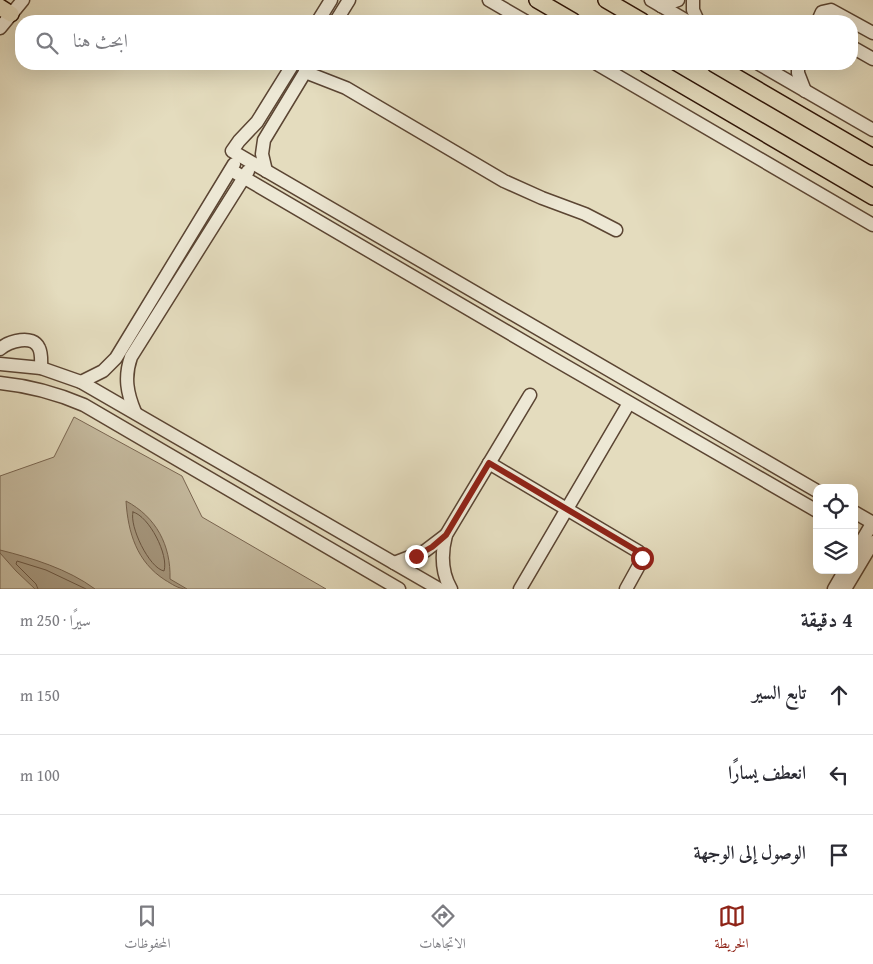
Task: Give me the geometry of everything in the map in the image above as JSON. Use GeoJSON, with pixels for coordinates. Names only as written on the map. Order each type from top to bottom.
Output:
{"type":"FeatureCollection","features":[{"type":"Feature","properties":{"kind":"main road"},"geometry":{"type":"LineString","coordinates":[[537,0],[563,15]]}},
{"type":"Feature","properties":{"kind":"main road"},"geometry":{"type":"LineString","coordinates":[[606,0],[632,15]]}},
{"type":"Feature","properties":{"kind":"main road"},"geometry":{"type":"LineString","coordinates":[[656,70],[873,197]]}},
{"type":"Feature","properties":{"kind":"main road"},"geometry":{"type":"LineString","coordinates":[[724,70],[873,157]]}},
{"type":"Feature","properties":{"kind":"street"},"geometry":{"type":"LineString","coordinates":[[0,28],[6,11],[23,0]]}},
{"type":"Feature","properties":{"kind":"street"},"geometry":{"type":"LineString","coordinates":[[322,15],[331,0]]}},
{"type":"Feature","properties":{"kind":"street"},"geometry":{"type":"LineString","coordinates":[[340,15],[349,0]]}},
{"type":"Feature","properties":{"kind":"street"},"geometry":{"type":"LineString","coordinates":[[489,0],[515,15]]}},
{"type":"Feature","properties":{"kind":"street"},"geometry":{"type":"LineString","coordinates":[[656,3],[678,0]]}},
{"type":"Feature","properties":{"kind":"street"},"geometry":{"type":"LineString","coordinates":[[693,0],[695,15]]}},
{"type":"Feature","properties":{"kind":"street"},"geometry":{"type":"LineString","coordinates":[[656,3],[677,15]]}},
{"type":"Feature","properties":{"kind":"street"},"geometry":{"type":"LineString","coordinates":[[821,15],[822,12],[831,10],[840,15]]}},
{"type":"Feature","properties":{"kind":"street"},"geometry":{"type":"LineString","coordinates":[[858,25],[873,33]]}},
{"type":"Feature","properties":{"kind":"street"},"geometry":{"type":"LineString","coordinates":[[858,50],[873,59]]}},
{"type":"Feature","properties":{"kind":"street"},"geometry":{"type":"LineString","coordinates":[[81,382],[103,371],[116,358],[230,170],[239,141],[257,122],[289,70]]}},
{"type":"Feature","properties":{"kind":"street"},"geometry":{"type":"LineString","coordinates":[[266,171],[262,154],[264,140],[307,70]]}},
{"type":"Feature","properties":{"kind":"street"},"geometry":{"type":"LineString","coordinates":[[312,70],[353,92],[504,181],[585,214],[616,230]]}},
{"type":"Feature","properties":{"kind":"street"},"geometry":{"type":"LineString","coordinates":[[607,70],[873,225]]}},
{"type":"Feature","properties":{"kind":"street"},"geometry":{"type":"LineString","coordinates":[[775,70],[806,91],[873,130]]}},
{"type":"Feature","properties":{"kind":"street"},"geometry":{"type":"LineString","coordinates":[[798,70],[806,91]]}},
{"type":"Feature","properties":{"kind":"street"},"geometry":{"type":"LineString","coordinates":[[236,153],[813,489]]}},
{"type":"Feature","properties":{"kind":"street"},"geometry":{"type":"LineString","coordinates":[[135,412],[128,395],[127,386],[128,366],[131,357],[253,163]]}},
{"type":"Feature","properties":{"kind":"street"},"geometry":{"type":"LineString","coordinates":[[230,170],[813,510]]}},
{"type":"Feature","properties":{"kind":"street"},"geometry":{"type":"LineString","coordinates":[[0,349],[11,342],[27,340],[33,342],[40,351],[41,368]]}},
{"type":"Feature","properties":{"kind":"street"},"geometry":{"type":"LineString","coordinates":[[0,364],[41,368],[81,382],[439,589]]}},
{"type":"Feature","properties":{"kind":"street"},"geometry":{"type":"LineString","coordinates":[[0,383],[39,388],[62,395],[84,405],[398,589]]}},
{"type":"Feature","properties":{"kind":"street"},"geometry":{"type":"LineString","coordinates":[[394,563],[425,552],[446,535],[530,395]]}},
{"type":"Feature","properties":{"kind":"street"},"geometry":{"type":"LineString","coordinates":[[520,589],[629,403]]}},
{"type":"Feature","properties":{"kind":"street"},"geometry":{"type":"LineString","coordinates":[[489,463],[641,554],[641,563],[626,589]]}},
{"type":"Feature","properties":{"kind":"street"},"geometry":{"type":"LineString","coordinates":[[845,589],[873,523],[858,514]]}},
{"type":"Feature","properties":{"kind":"street"},"geometry":{"type":"LineString","coordinates":[[446,535],[442,561],[444,573],[451,589]]}},
{"type":"Feature","properties":{"kind":"street"},"geometry":{"type":"LineString","coordinates":[[858,550],[867,540]]}},
{"type":"Feature","properties":{"kind":"street"},"geometry":{"type":"LineString","coordinates":[[834,589],[843,574]]}},
{"type":"Feature","properties":{"kind":"shaded area"},"geometry":{"type":"Polygon","coordinates":[[[74,417],[182,476],[202,517],[326,589],[0,589],[0,476],[54,457],[74,417]]]}},
{"type":"Feature","properties":{"kind":"water"},"geometry":{"type":"Polygon","coordinates":[[[126,501],[146,515],[160,533],[168,555],[170,579],[187,589],[178,587],[165,580],[147,565],[132,535],[126,501]]]}},
{"type":"Feature","properties":{"kind":"water"},"geometry":{"type":"Polygon","coordinates":[[[0,550],[62,570],[95,589],[35,589],[16,571],[0,553],[0,550]]]}},
{"type":"Feature","properties":{"kind":"route"},"geometry":{"type":"LineString","coordinates":[[416,556],[425,552],[446,535],[489,463],[639,552],[642,558]]}}]}
